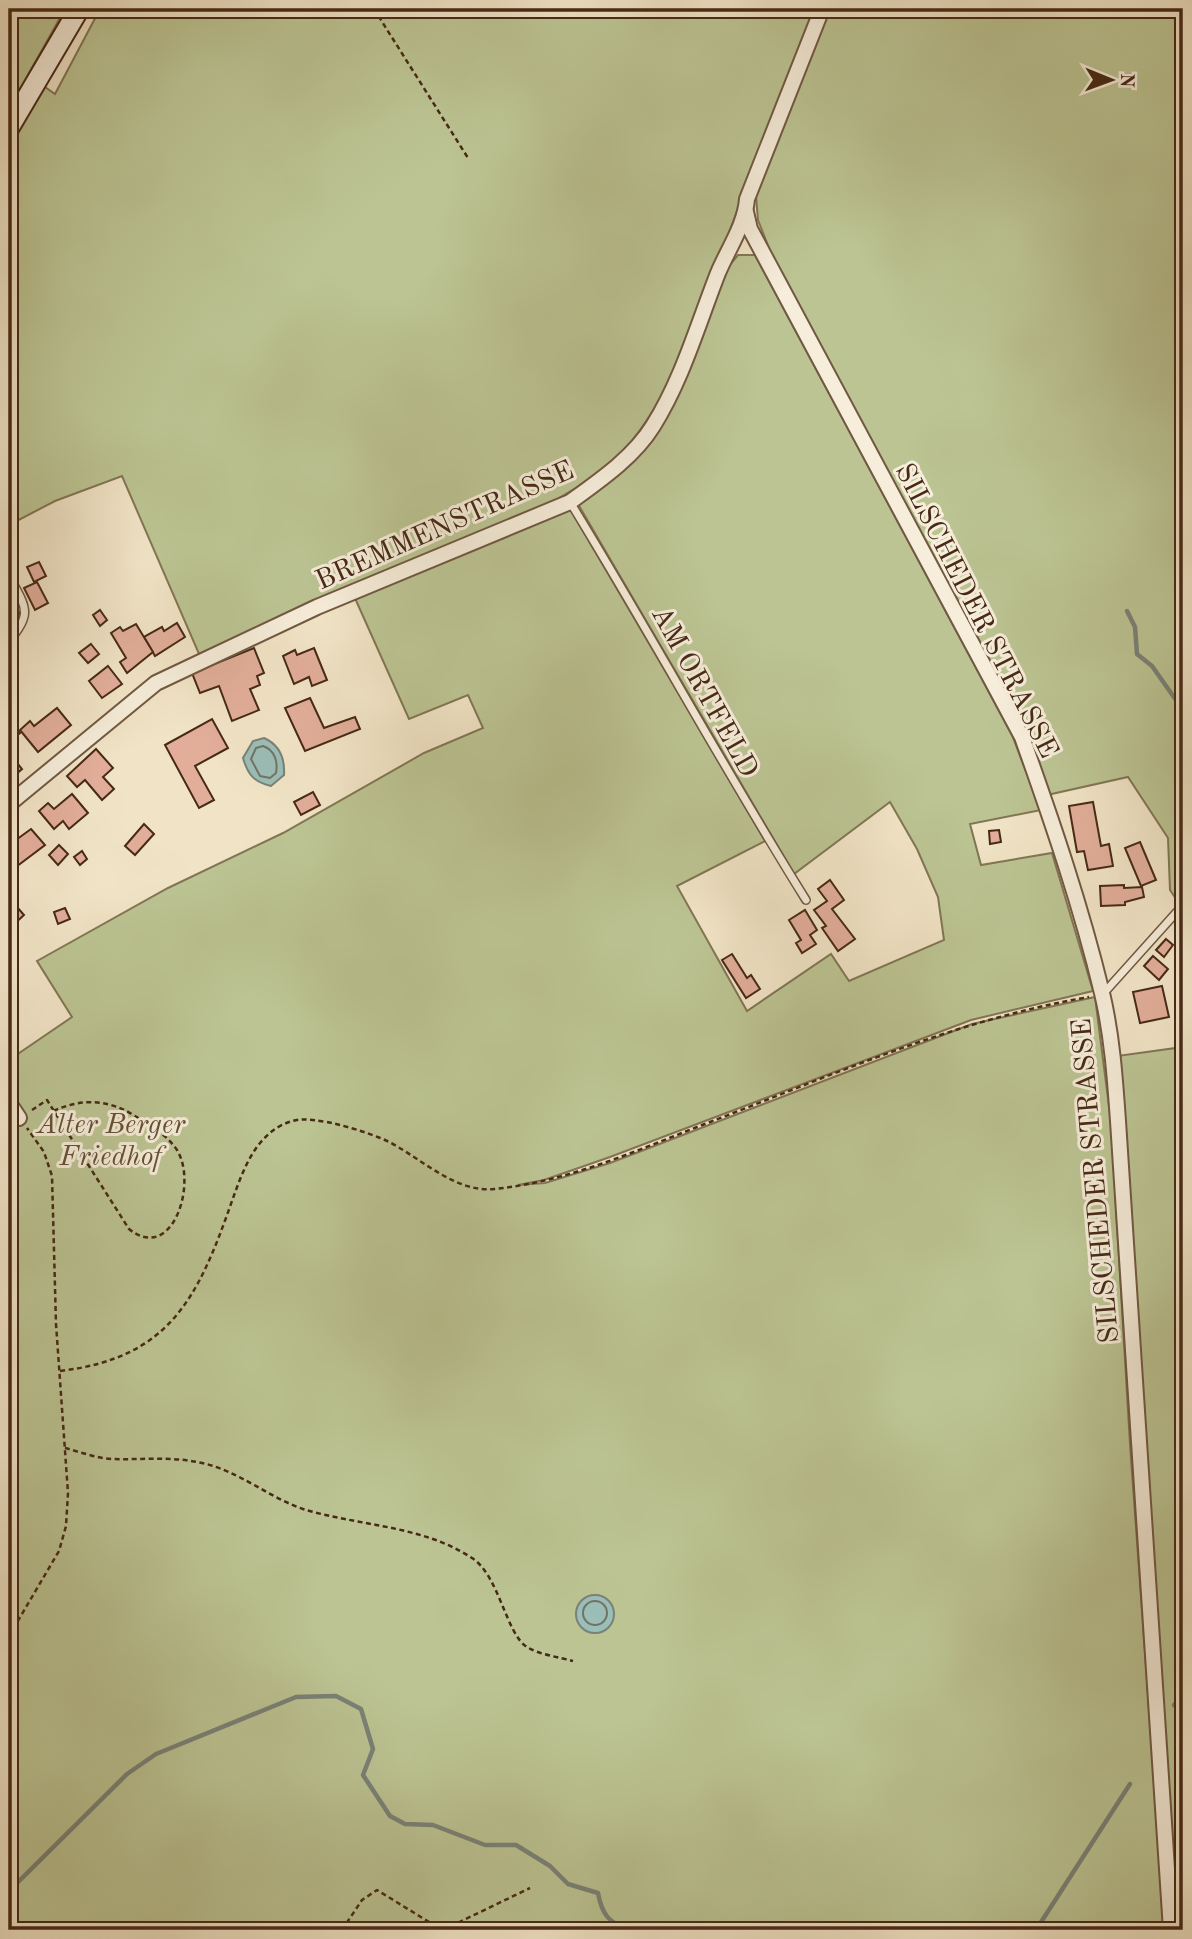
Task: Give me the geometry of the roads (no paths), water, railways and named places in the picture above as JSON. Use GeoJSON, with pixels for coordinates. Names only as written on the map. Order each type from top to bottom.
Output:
{"type":"FeatureCollection","features":[{"type":"Feature","properties":{"kind":"main road"},"geometry":{"type":"LineString","coordinates":[[9,128],[79,9]]}},
{"type":"Feature","properties":{"kind":"street","name":"BREMMENSTRASSE"},"geometry":{"type":"LineString","coordinates":[[9,804],[156,683],[317,607],[570,502],[604,478],[653,426],[746,212],[747,199],[822,9]]}},
{"type":"Feature","properties":{"kind":"street","name":"SILSCHEDER STRASSE"},"geometry":{"type":"LineString","coordinates":[[746,212],[757,241],[1021,737],[1049,813],[1102,994],[1113,1055],[1118,1121],[1171,1930]]}},
{"type":"Feature","properties":{"kind":"street"},"geometry":{"type":"LineString","coordinates":[[9,1103],[19,1118]]}},
{"type":"Feature","properties":{"kind":"lane","name":"AM ORTFELD"},"geometry":{"type":"LineString","coordinates":[[570,502],[652,635],[746,804],[806,900]]}},
{"type":"Feature","properties":{"kind":"lane"},"geometry":{"type":"LineString","coordinates":[[9,576],[26,610],[26,620],[9,641]]}},
{"type":"Feature","properties":{"kind":"lane"},"geometry":{"type":"LineString","coordinates":[[1102,994],[1183,905]]}},
{"type":"Feature","properties":{"kind":"water"},"geometry":{"type":"Polygon","coordinates":[[[264,738],[278,748],[284,763],[284,775],[271,786],[253,777],[243,758],[253,741],[264,738]]]}},
{"type":"Feature","properties":{"kind":"water"},"geometry":{"type":"Polygon","coordinates":[[[595,1595],[608,1601],[614,1614],[608,1627],[595,1633],[582,1627],[576,1614],[582,1601],[595,1595]]]}},
{"type":"Feature","properties":{"kind":"waterway"},"geometry":{"type":"LineString","coordinates":[[1127,611],[1135,627],[1137,654],[1152,666],[1183,710]]}},
{"type":"Feature","properties":{"kind":"waterway"},"geometry":{"type":"LineString","coordinates":[[9,1891],[127,1774],[156,1754],[296,1697],[336,1696],[361,1709],[373,1749],[363,1775],[390,1816],[405,1824],[433,1825],[485,1845],[516,1845],[550,1866],[568,1884],[598,1893],[608,1917],[630,1930]]}},
{"type":"Feature","properties":{"kind":"waterway"},"geometry":{"type":"LineString","coordinates":[[1174,1705],[1182,1698]]}},
{"type":"Feature","properties":{"kind":"waterway"},"geometry":{"type":"LineString","coordinates":[[1036,1930],[1130,1784]]}},
{"type":"Feature","properties":{"kind":"park label","name":"Alter Berger Friedhof"},"geometry":{"type":"Point","coordinates":[111,1139]}}]}
